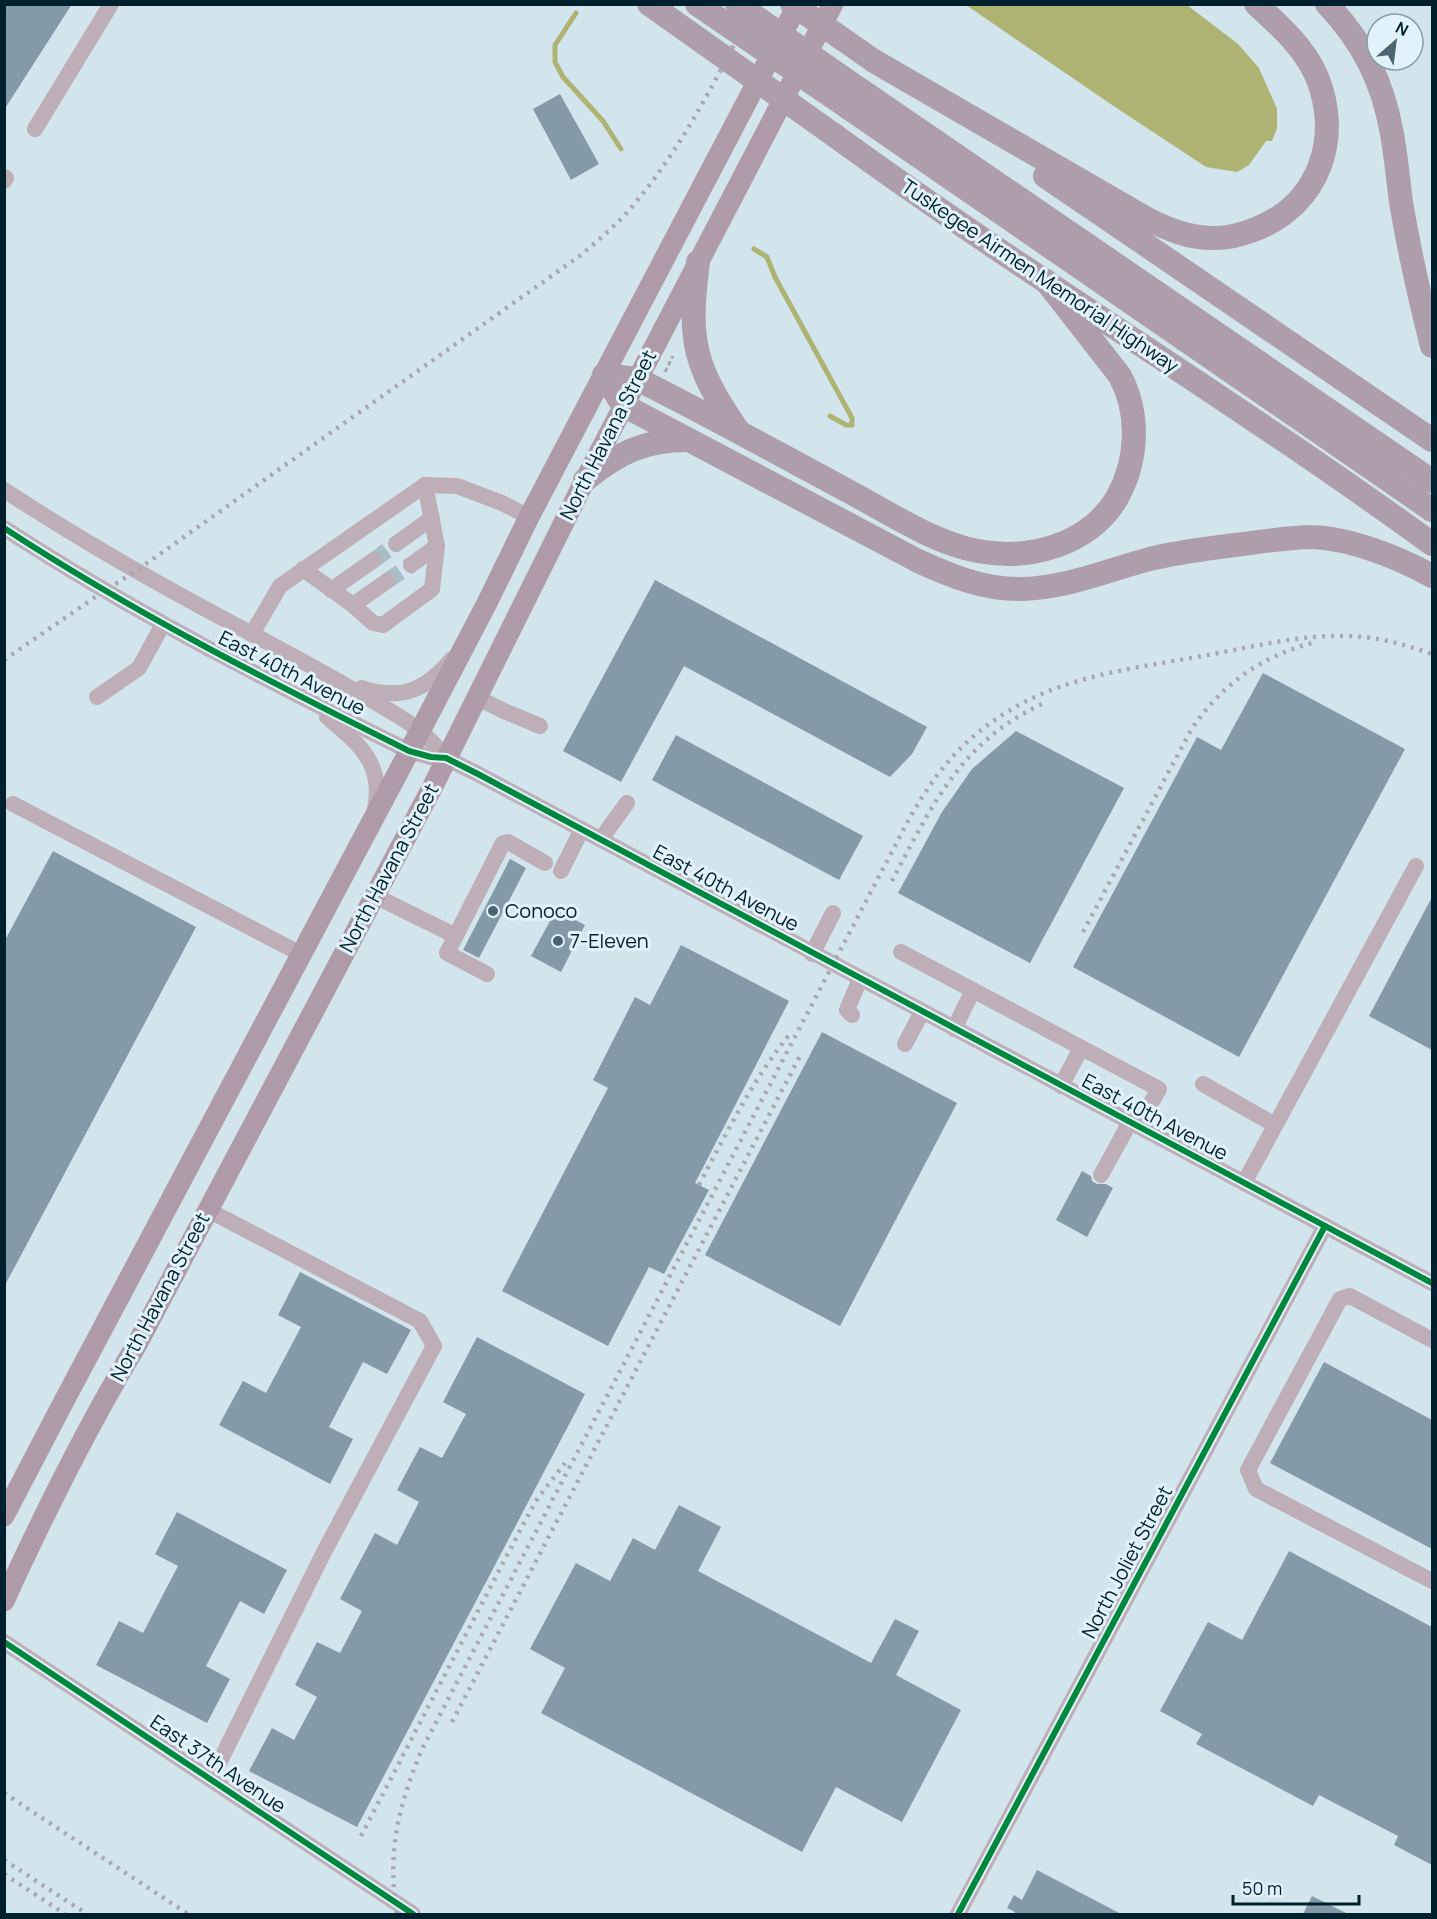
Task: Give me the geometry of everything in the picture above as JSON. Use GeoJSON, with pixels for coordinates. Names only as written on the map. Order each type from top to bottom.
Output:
{"type":"FeatureCollection","features":[{"type":"Feature","properties":{"kind":"highway","name":"Tuskegee Airmen Memorial Highway"},"geometry":{"type":"LineString","coordinates":[[649,4],[887,174],[1046,282],[1213,391],[1374,501],[1432,544]]}},
{"type":"Feature","properties":{"kind":"highway"},"geometry":{"type":"LineString","coordinates":[[697,4],[854,99],[1432,481]]}},
{"type":"Feature","properties":{"kind":"highway"},"geometry":{"type":"LineString","coordinates":[[736,4],[854,99],[1432,510]]}},
{"type":"Feature","properties":{"kind":"highway"},"geometry":{"type":"LineString","coordinates":[[792,4],[1218,292],[1432,440]]}},
{"type":"Feature","properties":{"kind":"highway"},"geometry":{"type":"LineString","coordinates":[[874,61],[1147,219],[1175,232],[1192,236],[1229,237],[1273,222],[1300,199],[1315,178],[1321,164],[1327,136],[1328,119],[1325,104],[1311,64],[1286,32],[1256,4]]}},
{"type":"Feature","properties":{"kind":"highway"},"geometry":{"type":"LineString","coordinates":[[1327,4],[1366,54],[1381,90],[1392,132],[1402,203],[1432,346]]}},
{"type":"Feature","properties":{"kind":"highway"},"geometry":{"type":"LineString","coordinates":[[698,262],[693,315],[697,354],[714,394],[741,433]]}},
{"type":"Feature","properties":{"kind":"highway"},"geometry":{"type":"LineString","coordinates":[[604,375],[637,379],[901,519],[959,546],[993,554],[1049,549],[1084,532],[1101,519],[1112,505],[1122,489],[1129,470],[1135,432],[1126,388],[1120,376],[1046,282]]}},
{"type":"Feature","properties":{"kind":"highway"},"geometry":{"type":"LineString","coordinates":[[604,375],[623,405],[687,440],[918,561],[947,574],[990,586],[1022,589],[1053,585],[1176,552],[1309,537],[1341,541],[1373,550],[1413,565],[1432,576]]}},
{"type":"Feature","properties":{"kind":"highway"},"geometry":{"type":"LineString","coordinates":[[585,480],[606,462],[629,450],[660,441],[687,440]]}},
{"type":"Feature","properties":{"kind":"main road","name":"North Havana Street"},"geometry":{"type":"LineString","coordinates":[[4,1516],[420,731],[529,517],[798,4]]}},
{"type":"Feature","properties":{"kind":"main road","name":"North Havana Street"},"geometry":{"type":"LineString","coordinates":[[4,1601],[94,1419],[136,1346],[375,896],[623,405],[833,4]]}},
{"type":"Feature","properties":{"kind":"street"},"geometry":{"type":"LineString","coordinates":[[35,129],[111,4]]}},
{"type":"Feature","properties":{"kind":"street"},"geometry":{"type":"LineString","coordinates":[[303,569],[373,623],[383,625],[428,593],[433,585],[437,546],[425,485]]}},
{"type":"Feature","properties":{"kind":"street"},"geometry":{"type":"LineString","coordinates":[[252,634],[280,586],[425,485],[457,486],[502,503],[529,517]]}},
{"type":"Feature","properties":{"kind":"street","name":"East 40th Avenue"},"geometry":{"type":"LineString","coordinates":[[4,490],[136,571],[333,678],[420,731],[436,744],[446,758],[1432,1283]]}},
{"type":"Feature","properties":{"kind":"street"},"geometry":{"type":"LineString","coordinates":[[396,544],[432,518]]}},
{"type":"Feature","properties":{"kind":"street","name":"East 40th Avenue"},"geometry":{"type":"LineString","coordinates":[[4,528],[64,567],[163,624],[305,699],[409,751],[431,758],[446,758]]}},
{"type":"Feature","properties":{"kind":"street"},"geometry":{"type":"LineString","coordinates":[[411,565],[437,546]]}},
{"type":"Feature","properties":{"kind":"street"},"geometry":{"type":"LineString","coordinates":[[331,590],[375,560]]}},
{"type":"Feature","properties":{"kind":"street"},"geometry":{"type":"LineString","coordinates":[[352,605],[387,581]]}},
{"type":"Feature","properties":{"kind":"street"},"geometry":{"type":"LineString","coordinates":[[97,697],[139,668],[163,624]]}},
{"type":"Feature","properties":{"kind":"street"},"geometry":{"type":"LineString","coordinates":[[333,678],[378,693],[402,693],[424,685],[435,677],[466,642]]}},
{"type":"Feature","properties":{"kind":"street"},"geometry":{"type":"LineString","coordinates":[[476,697],[540,726]]}},
{"type":"Feature","properties":{"kind":"street"},"geometry":{"type":"LineString","coordinates":[[305,699],[349,736],[367,757],[376,777],[377,795],[373,818]]}},
{"type":"Feature","properties":{"kind":"street"},"geometry":{"type":"LineString","coordinates":[[601,839],[627,803]]}},
{"type":"Feature","properties":{"kind":"street"},"geometry":{"type":"LineString","coordinates":[[13,804],[301,954]]}},
{"type":"Feature","properties":{"kind":"street"},"geometry":{"type":"LineString","coordinates":[[561,871],[582,829]]}},
{"type":"Feature","properties":{"kind":"street"},"geometry":{"type":"LineString","coordinates":[[487,974],[448,955],[447,952],[502,843],[508,842],[545,863]]}},
{"type":"Feature","properties":{"kind":"street"},"geometry":{"type":"LineString","coordinates":[[1244,1183],[1416,866]]}},
{"type":"Feature","properties":{"kind":"street"},"geometry":{"type":"LineString","coordinates":[[375,896],[456,936]]}},
{"type":"Feature","properties":{"kind":"street"},"geometry":{"type":"LineString","coordinates":[[812,954],[833,913]]}},
{"type":"Feature","properties":{"kind":"street"},"geometry":{"type":"LineString","coordinates":[[901,952],[1159,1089],[1101,1175]]}},
{"type":"Feature","properties":{"kind":"street"},"geometry":{"type":"LineString","coordinates":[[852,1015],[847,1010],[860,979]]}},
{"type":"Feature","properties":{"kind":"street"},"geometry":{"type":"LineString","coordinates":[[954,1029],[973,990]]}},
{"type":"Feature","properties":{"kind":"street"},"geometry":{"type":"LineString","coordinates":[[905,1044],[922,1012]]}},
{"type":"Feature","properties":{"kind":"street"},"geometry":{"type":"LineString","coordinates":[[1061,1086],[1081,1048]]}},
{"type":"Feature","properties":{"kind":"street"},"geometry":{"type":"LineString","coordinates":[[1203,1084],[1275,1125]]}},
{"type":"Feature","properties":{"kind":"street"},"geometry":{"type":"LineString","coordinates":[[208,1210],[420,1321],[434,1346],[324,1552],[211,1779]]}},
{"type":"Feature","properties":{"kind":"street","name":"North Joliet Street"},"geometry":{"type":"LineString","coordinates":[[958,1914],[1325,1226]]}},
{"type":"Feature","properties":{"kind":"street"},"geometry":{"type":"LineString","coordinates":[[1432,1340],[1350,1296],[1340,1299],[1248,1470],[1256,1489],[1432,1581]]}},
{"type":"Feature","properties":{"kind":"street","name":"East 37th Avenue"},"geometry":{"type":"LineString","coordinates":[[4,1642],[413,1914]]}},
{"type":"Feature","properties":{"kind":"path"},"geometry":{"type":"LineString","coordinates":[[662,379],[676,350]]}},
{"type":"Feature","properties":{"kind":"shaded area"},"geometry":{"type":"Polygon","coordinates":[[[966,5],[1187,5],[1238,44],[1259,68],[1277,109],[1277,128],[1272,141],[1266,141],[1249,165],[1237,172],[1206,167],[966,5]]]}},
{"type":"Feature","properties":{"kind":"building"},"geometry":{"type":"Polygon","coordinates":[[[4,4],[72,4],[4,110],[4,4]]]}},
{"type":"Feature","properties":{"kind":"building"},"geometry":{"type":"Polygon","coordinates":[[[560,94],[599,164],[571,180],[533,109],[560,94]]]}},
{"type":"Feature","properties":{"kind":"building"},"geometry":{"type":"Polygon","coordinates":[[[655,580],[927,727],[912,754],[890,777],[684,666],[621,782],[563,751],[655,580]]]}},
{"type":"Feature","properties":{"kind":"building"},"geometry":{"type":"Polygon","coordinates":[[[1263,673],[1405,749],[1239,1057],[1073,967],[1197,737],[1221,750],[1263,673]]]}},
{"type":"Feature","properties":{"kind":"building"},"geometry":{"type":"Polygon","coordinates":[[[1016,731],[1124,788],[1030,963],[898,893],[942,812],[972,769],[1016,731]]]}},
{"type":"Feature","properties":{"kind":"building"},"geometry":{"type":"Polygon","coordinates":[[[676,735],[863,836],[839,880],[652,780],[676,735]]]}},
{"type":"Feature","properties":{"kind":"building"},"geometry":{"type":"Polygon","coordinates":[[[53,851],[196,927],[4,1287],[4,942],[53,851]]]}},
{"type":"Feature","properties":{"kind":"building","name":"Conoco"},"geometry":{"type":"Polygon","coordinates":[[[510,859],[526,868],[479,958],[463,950],[510,859]]]}},
{"type":"Feature","properties":{"kind":"building"},"geometry":{"type":"Polygon","coordinates":[[[1432,897],[1432,1050],[1369,1016],[1432,897]]]}},
{"type":"Feature","properties":{"kind":"building","name":"7-Eleven"},"geometry":{"type":"Polygon","coordinates":[[[556,910],[585,925],[561,972],[531,956],[556,910]]]}},
{"type":"Feature","properties":{"kind":"building"},"geometry":{"type":"Polygon","coordinates":[[[681,945],[789,1001],[695,1183],[709,1190],[664,1274],[649,1267],[608,1346],[502,1291],[608,1088],[593,1080],[635,997],[650,1005],[681,945]]]}},
{"type":"Feature","properties":{"kind":"building"},"geometry":{"type":"Polygon","coordinates":[[[822,1032],[957,1103],[840,1326],[705,1255],[822,1032]]]}},
{"type":"Feature","properties":{"kind":"building"},"geometry":{"type":"Polygon","coordinates":[[[1082,1171],[1091,1176],[1092,1181],[1097,1184],[1106,1184],[1113,1188],[1087,1237],[1056,1220],[1082,1171]]]}},
{"type":"Feature","properties":{"kind":"building"},"geometry":{"type":"Polygon","coordinates":[[[300,1272],[411,1330],[387,1374],[363,1362],[329,1427],[353,1439],[330,1484],[219,1425],[243,1381],[266,1393],[301,1327],[278,1315],[300,1272]]]}},
{"type":"Feature","properties":{"kind":"building"},"geometry":{"type":"Polygon","coordinates":[[[477,1337],[585,1394],[357,1827],[249,1771],[272,1728],[294,1740],[317,1697],[295,1685],[317,1642],[340,1653],[362,1611],[340,1599],[375,1533],[397,1545],[419,1502],[397,1490],[420,1447],[442,1458],[466,1414],[443,1402],[477,1337]]]}},
{"type":"Feature","properties":{"kind":"building"},"geometry":{"type":"Polygon","coordinates":[[[1324,1362],[1432,1420],[1432,1549],[1270,1463],[1324,1362]]]}},
{"type":"Feature","properties":{"kind":"building"},"geometry":{"type":"Polygon","coordinates":[[[679,1505],[721,1527],[698,1571],[871,1663],[895,1619],[919,1631],[896,1675],[961,1710],[902,1822],[836,1787],[802,1852],[541,1713],[565,1668],[530,1649],[576,1563],[610,1581],[633,1538],[655,1550],[679,1505]]]}},
{"type":"Feature","properties":{"kind":"building"},"geometry":{"type":"Polygon","coordinates":[[[177,1512],[287,1570],[264,1614],[240,1601],[206,1666],[230,1679],[207,1723],[96,1665],[119,1621],[143,1633],[178,1566],[155,1554],[177,1512]]]}},
{"type":"Feature","properties":{"kind":"building"},"geometry":{"type":"Polygon","coordinates":[[[1289,1551],[1432,1627],[1432,1865],[1394,1845],[1398,1836],[1319,1795],[1313,1806],[1196,1744],[1202,1734],[1160,1711],[1208,1622],[1242,1640],[1289,1551]]]}},
{"type":"Feature","properties":{"kind":"building"},"geometry":{"type":"Polygon","coordinates":[[[1037,1870],[1121,1914],[1014,1914],[1015,1912],[1007,1908],[1014,1895],[1022,1900],[1037,1870]]]}},
{"type":"Feature","properties":{"kind":"building"},"geometry":{"type":"Polygon","coordinates":[[[1312,1896],[1348,1914],[1303,1914],[1312,1896]]]}},
{"type":"Feature","properties":{"kind":"waterway"},"geometry":{"type":"LineString","coordinates":[[576,13],[555,45],[555,62],[563,77],[603,121],[621,149]]}},
{"type":"Feature","properties":{"kind":"waterway"},"geometry":{"type":"LineString","coordinates":[[754,249],[767,257],[775,277],[852,418],[852,425],[846,425],[830,416]]}},
{"type":"Feature","properties":{"kind":"tunnel"},"geometry":{"type":"LineString","coordinates":[[374,560],[396,544]]}},
{"type":"Feature","properties":{"kind":"tunnel"},"geometry":{"type":"LineString","coordinates":[[387,581],[411,565]]}},
{"type":"Feature","properties":{"kind":"railway"},"geometry":{"type":"LineString","coordinates":[[4,660],[136,571],[581,255],[622,218],[661,169],[711,88],[755,4]]}},
{"type":"Feature","properties":{"kind":"railway"},"geometry":{"type":"LineString","coordinates":[[397,1914],[394,1892],[394,1850],[406,1792],[421,1751],[908,821],[940,771],[965,744],[1012,709],[1035,697],[1084,679],[1311,637],[1355,636],[1378,639],[1432,654]]}},
{"type":"Feature","properties":{"kind":"railway"},"geometry":{"type":"LineString","coordinates":[[1083,932],[1191,730],[1203,714],[1215,699],[1243,675],[1275,656],[1312,643]]}},
{"type":"Feature","properties":{"kind":"railway"},"geometry":{"type":"LineString","coordinates":[[892,881],[934,804],[960,768],[997,731],[1017,717],[1046,702]]}},
{"type":"Feature","properties":{"kind":"railway"},"geometry":{"type":"LineString","coordinates":[[699,1185],[752,1089],[789,1035]]}},
{"type":"Feature","properties":{"kind":"railway"},"geometry":{"type":"LineString","coordinates":[[452,1722],[802,1052]]}},
{"type":"Feature","properties":{"kind":"railway"},"geometry":{"type":"LineString","coordinates":[[361,1836],[527,1517],[538,1498],[565,1463]]}},
{"type":"Feature","properties":{"kind":"railway"},"geometry":{"type":"LineString","coordinates":[[4,1793],[188,1914]]}},
{"type":"Feature","properties":{"kind":"railway"},"geometry":{"type":"LineString","coordinates":[[4,1860],[87,1914]]}},
{"type":"Feature","properties":{"kind":"railway"},"geometry":{"type":"LineString","coordinates":[[4,1874],[65,1914]]}},
{"type":"Feature","properties":{"kind":"cycle path"},"geometry":{"type":"LineString","coordinates":[[4,528],[103,589],[254,673],[409,751],[431,757],[446,758],[478,774],[1432,1283]]}},
{"type":"Feature","properties":{"kind":"cycle path"},"geometry":{"type":"LineString","coordinates":[[958,1914],[1325,1226]]}},
{"type":"Feature","properties":{"kind":"cycle path"},"geometry":{"type":"LineString","coordinates":[[4,1642],[413,1914]]}},
{"type":"Feature","properties":{"kind":"place","name":"Conoco"},"geometry":{"type":"Point","coordinates":[493,911]}},
{"type":"Feature","properties":{"kind":"place","name":"7-Eleven"},"geometry":{"type":"Point","coordinates":[558,941]}}]}
